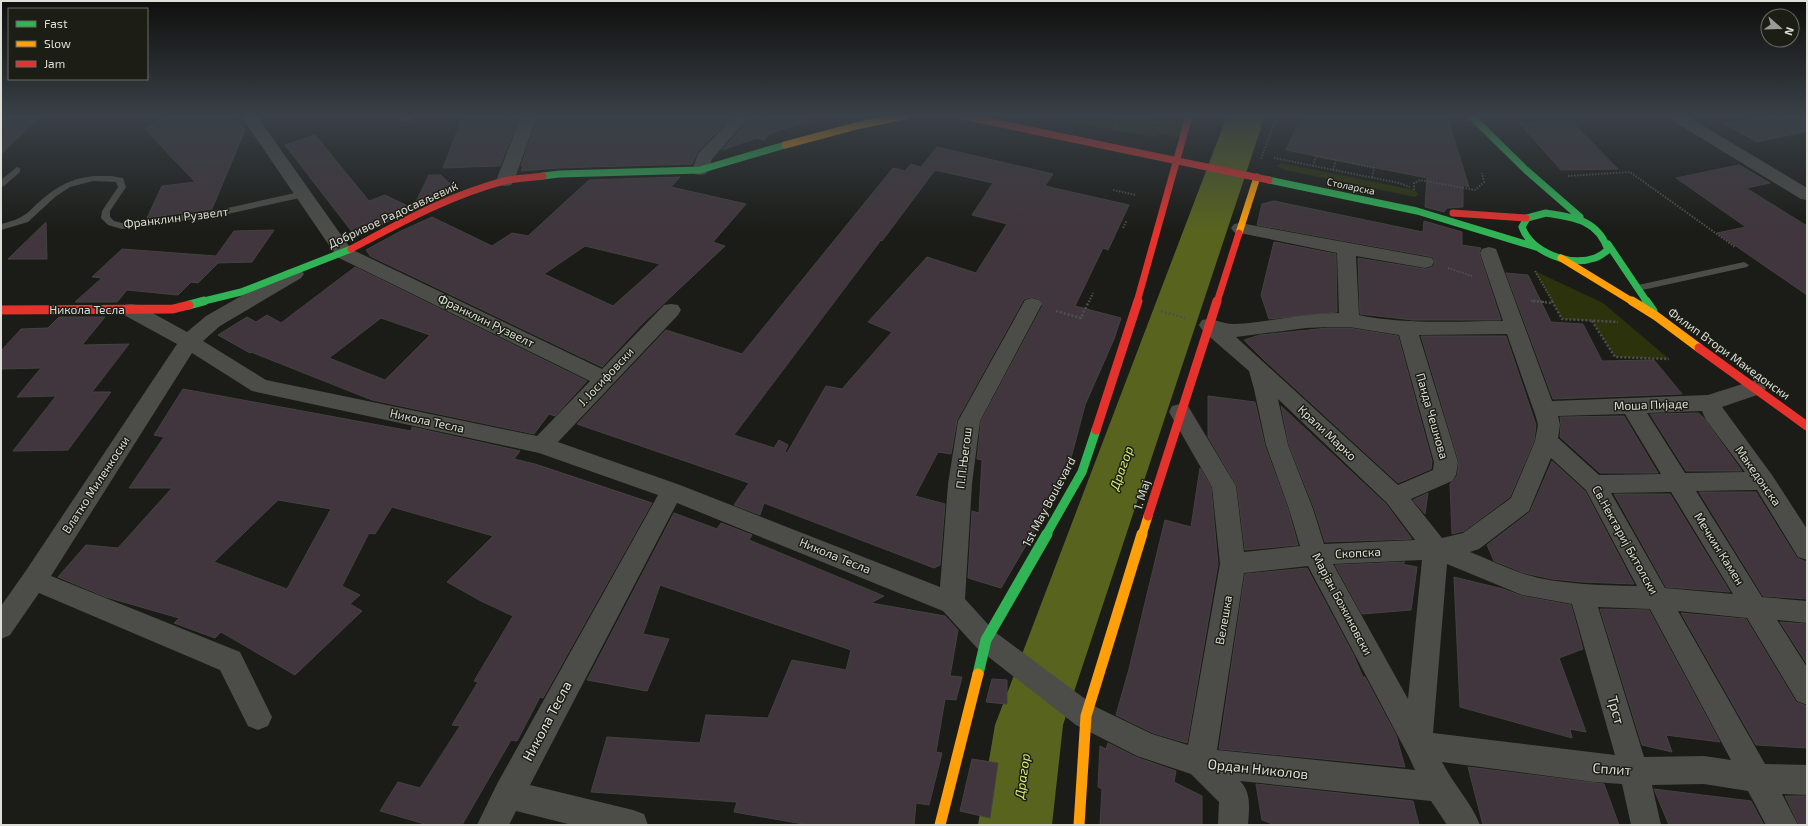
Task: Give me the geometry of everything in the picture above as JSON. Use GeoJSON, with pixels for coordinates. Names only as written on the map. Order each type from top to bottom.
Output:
{"type":"FeatureCollection","features":[{"type":"Feature","properties":{"kind":"street"},"geometry":{"type":"LineString","coordinates":[[276,155],[344,253]]}},
{"type":"Feature","properties":{"kind":"street"},"geometry":{"type":"LineString","coordinates":[[505,181],[515,155]]}},
{"type":"Feature","properties":{"kind":"street"},"geometry":{"type":"LineString","coordinates":[[700,170],[704,158],[707,155]]}},
{"type":"Feature","properties":{"kind":"street","name":"Добривое Радосављевиќ"},"geometry":{"type":"LineString","coordinates":[[131,310],[173,309],[241,292],[344,253],[394,226],[470,192],[505,181],[559,174],[700,170],[756,155]]}},
{"type":"Feature","properties":{"kind":"street"},"geometry":{"type":"LineString","coordinates":[[1150,155],[1177,160]]}},
{"type":"Feature","properties":{"kind":"street","name":"1st May Boulevard"},"geometry":{"type":"LineString","coordinates":[[940,825],[986,640],[1082,472],[1137,304],[1178,155]]}},
{"type":"Feature","properties":{"kind":"street"},"geometry":{"type":"LineString","coordinates":[[1510,155],[1586,222]]}},
{"type":"Feature","properties":{"kind":"street"},"geometry":{"type":"LineString","coordinates":[[1741,155],[1807,194]]}},
{"type":"Feature","properties":{"kind":"street","name":"Столарска"},"geometry":{"type":"LineString","coordinates":[[1177,160],[1417,211],[1538,248]]}},
{"type":"Feature","properties":{"kind":"street"},"geometry":{"type":"LineString","coordinates":[[1526,170],[1529,185]]}},
{"type":"Feature","properties":{"kind":"street","name":"1. Мај"},"geometry":{"type":"LineString","coordinates":[[1079,825],[1086,716],[1180,412],[1240,228],[1252,176]]}},
{"type":"Feature","properties":{"kind":"street"},"geometry":{"type":"LineString","coordinates":[[1586,222],[1559,214],[1534,210],[1522,222],[1520,228],[1526,238],[1538,248],[1561,258],[1586,261],[1597,259],[1604,255],[1608,250],[1608,244]]}},
{"type":"Feature","properties":{"kind":"street","name":"Столарска"},"geometry":{"type":"LineString","coordinates":[[1417,211],[1526,218]]}},
{"type":"Feature","properties":{"kind":"street","name":"Филип Втори Македонски"},"geometry":{"type":"LineString","coordinates":[[1586,222],[1601,233],[1656,316]]}},
{"type":"Feature","properties":{"kind":"street"},"geometry":{"type":"LineString","coordinates":[[1240,228],[1346,249],[1425,262]]}},
{"type":"Feature","properties":{"kind":"street"},"geometry":{"type":"LineString","coordinates":[[1346,249],[1349,320]]}},
{"type":"Feature","properties":{"kind":"street","name":"Франклин Рузвелт"},"geometry":{"type":"LineString","coordinates":[[344,253],[604,379]]}},
{"type":"Feature","properties":{"kind":"street"},"geometry":{"type":"LineString","coordinates":[[1489,253],[1499,285],[1545,409],[1549,425],[1546,441]]}},
{"type":"Feature","properties":{"kind":"street","name":"Филип Втори Македонски"},"geometry":{"type":"LineString","coordinates":[[1561,258],[1656,316],[1807,426]]}},
{"type":"Feature","properties":{"kind":"street"},"geometry":{"type":"LineString","coordinates":[[188,342],[213,321],[300,270]]}},
{"type":"Feature","properties":{"kind":"street","name":"П.П.Његош"},"geometry":{"type":"LineString","coordinates":[[952,603],[960,484],[969,421],[1032,304]]}},
{"type":"Feature","properties":{"kind":"street","name":"Никола Тесла"},"geometry":{"type":"LineString","coordinates":[[1,310],[131,310],[188,342],[260,386],[542,445],[672,491],[952,603],[986,640],[1011,658]]}},
{"type":"Feature","properties":{"kind":"street","name":"Ј. Јосифовски"},"geometry":{"type":"LineString","coordinates":[[542,445],[671,310]]}},
{"type":"Feature","properties":{"kind":"street"},"geometry":{"type":"LineString","coordinates":[[1209,325],[1233,331],[1306,321],[1349,320],[1384,327],[1407,328],[1515,327]]}},
{"type":"Feature","properties":{"kind":"street","name":"Крали Марко"},"geometry":{"type":"LineString","coordinates":[[1209,325],[1258,368],[1395,496],[1436,549]]}},
{"type":"Feature","properties":{"kind":"street","name":"Панда Чешнова"},"geometry":{"type":"LineString","coordinates":[[1395,496],[1444,476],[1446,462],[1407,328]]}},
{"type":"Feature","properties":{"kind":"street","name":"Влатко Миленкоски"},"geometry":{"type":"LineString","coordinates":[[1,627],[34,580],[188,342]]}},
{"type":"Feature","properties":{"kind":"street","name":"Марјан Божиновски"},"geometry":{"type":"LineString","coordinates":[[1258,368],[1265,389],[1267,404],[1277,444],[1301,509],[1315,555],[1418,744],[1439,787],[1465,825]]}},
{"type":"Feature","properties":{"kind":"street","name":"Моша Пијаде"},"geometry":{"type":"LineString","coordinates":[[1545,409],[1709,403],[1755,388]]}},
{"type":"Feature","properties":{"kind":"street","name":"Македонска"},"geometry":{"type":"LineString","coordinates":[[1709,403],[1714,414],[1764,481],[1807,550]]}},
{"type":"Feature","properties":{"kind":"street","name":"Мечкин Камен"},"geometry":{"type":"LineString","coordinates":[[1631,406],[1807,692]]}},
{"type":"Feature","properties":{"kind":"street","name":"Велешка"},"geometry":{"type":"LineString","coordinates":[[1180,412],[1224,486],[1233,564],[1200,763]]}},
{"type":"Feature","properties":{"kind":"street","name":"Скопска"},"geometry":{"type":"LineString","coordinates":[[1233,564],[1315,555],[1436,549],[1470,542],[1521,504],[1546,441]]}},
{"type":"Feature","properties":{"kind":"street","name":"Св.Нектариј Битолски"},"geometry":{"type":"LineString","coordinates":[[1546,441],[1594,484],[1783,825]]}},
{"type":"Feature","properties":{"kind":"street"},"geometry":{"type":"LineString","coordinates":[[1594,484],[1764,481]]}},
{"type":"Feature","properties":{"kind":"street","name":"Никола Тесла"},"geometry":{"type":"LineString","coordinates":[[492,825],[672,491]]}},
{"type":"Feature","properties":{"kind":"street"},"geometry":{"type":"LineString","coordinates":[[1418,744],[1436,549],[1522,584],[1553,591],[1582,595],[1657,598],[1754,606],[1807,612]]}},
{"type":"Feature","properties":{"kind":"street"},"geometry":{"type":"LineString","coordinates":[[34,580],[230,661],[258,717]]}},
{"type":"Feature","properties":{"kind":"street","name":"Трст"},"geometry":{"type":"LineString","coordinates":[[1582,595],[1634,771],[1646,825]]}},
{"type":"Feature","properties":{"kind":"street","name":"Ордан Николов"},"geometry":{"type":"LineString","coordinates":[[1011,658],[1086,716],[1147,746],[1200,763],[1439,787]]}},
{"type":"Feature","properties":{"kind":"street","name":"Сплит"},"geometry":{"type":"LineString","coordinates":[[1418,744],[1594,768],[1634,771],[1704,770],[1756,778],[1807,780]]}},
{"type":"Feature","properties":{"kind":"street"},"geometry":{"type":"LineString","coordinates":[[1200,763],[1234,796],[1233,825]]}},
{"type":"Feature","properties":{"kind":"street"},"geometry":{"type":"LineString","coordinates":[[508,794],[633,825]]}},
{"type":"Feature","properties":{"kind":"lane"},"geometry":{"type":"LineString","coordinates":[[1,184],[17,170]]}},
{"type":"Feature","properties":{"kind":"lane","name":"Франклин Рузвелт"},"geometry":{"type":"LineString","coordinates":[[1,227],[25,220],[52,194],[64,186],[78,181],[94,178],[112,178],[120,180],[122,187],[106,212],[105,218],[111,223],[122,226],[223,212],[304,194]]}},
{"type":"Feature","properties":{"kind":"lane"},"geometry":{"type":"LineString","coordinates":[[1638,288],[1744,265]]}},
{"type":"Feature","properties":{"kind":"path"},"geometry":{"type":"LineString","coordinates":[[1261,159],[1263,155]]}},
{"type":"Feature","properties":{"kind":"path"},"geometry":{"type":"LineString","coordinates":[[1313,166],[1316,156],[1336,160],[1374,168],[1372,178]]}},
{"type":"Feature","properties":{"kind":"path"},"geometry":{"type":"LineString","coordinates":[[1333,170],[1336,160]]}},
{"type":"Feature","properties":{"kind":"path"},"geometry":{"type":"LineString","coordinates":[[1561,176],[1630,172],[1748,257],[1736,259],[1744,265]]}},
{"type":"Feature","properties":{"kind":"path"},"geometry":{"type":"LineString","coordinates":[[1414,190],[1414,183],[1420,180],[1475,190],[1480,188],[1484,182],[1482,173]]}},
{"type":"Feature","properties":{"kind":"path"},"geometry":{"type":"LineString","coordinates":[[1113,190],[1136,195]]}},
{"type":"Feature","properties":{"kind":"path"},"geometry":{"type":"LineString","coordinates":[[1123,228],[1127,220]]}},
{"type":"Feature","properties":{"kind":"path"},"geometry":{"type":"LineString","coordinates":[[1445,267],[1499,285]]}},
{"type":"Feature","properties":{"kind":"path"},"geometry":{"type":"LineString","coordinates":[[1534,271],[1562,319],[1620,322]]}},
{"type":"Feature","properties":{"kind":"path"},"geometry":{"type":"LineString","coordinates":[[1032,304],[1081,318],[1093,292]]}},
{"type":"Feature","properties":{"kind":"path"},"geometry":{"type":"LineString","coordinates":[[1159,311],[1186,318]]}},
{"type":"Feature","properties":{"kind":"path"},"geometry":{"type":"LineString","coordinates":[[1592,321],[1615,357],[1669,359]]}},
{"type":"Feature","properties":{"kind":"green space"},"geometry":{"type":"Polygon","coordinates":[[[1281,163],[1414,190],[1418,194],[1415,197],[1285,170],[1277,166],[1281,163]]]}},
{"type":"Feature","properties":{"kind":"green space"},"geometry":{"type":"Polygon","coordinates":[[[1535,271],[1603,303],[1669,359],[1615,357],[1592,321],[1562,319],[1535,271]]]}},
{"type":"Feature","properties":{"kind":"building"},"geometry":{"type":"Polygon","coordinates":[[[169,155],[235,155],[212,209],[147,218],[162,186],[195,182],[169,155]]]}},
{"type":"Feature","properties":{"kind":"building"},"geometry":{"type":"Polygon","coordinates":[[[292,155],[331,155],[369,201],[385,195],[414,209],[356,237],[292,155]]]}},
{"type":"Feature","properties":{"kind":"building"},"geometry":{"type":"Polygon","coordinates":[[[448,155],[505,155],[500,166],[443,168],[448,155]]]}},
{"type":"Feature","properties":{"kind":"building"},"geometry":{"type":"Polygon","coordinates":[[[525,155],[696,155],[692,164],[559,168],[521,171],[523,166],[521,166],[525,155]]]}},
{"type":"Feature","properties":{"kind":"building"},"geometry":{"type":"Polygon","coordinates":[[[931,155],[969,155],[1053,174],[1045,186],[1129,205],[1108,250],[1103,248],[1075,306],[1121,318],[1114,339],[1085,405],[1066,477],[1001,588],[968,578],[972,511],[979,513],[982,460],[977,459],[981,421],[1043,305],[1039,299],[1032,297],[1024,299],[957,420],[951,454],[938,452],[915,496],[945,504],[940,565],[934,568],[764,503],[760,515],[734,505],[749,483],[577,424],[666,330],[742,354],[893,168],[905,171],[911,164],[921,167],[931,155]],[[935,170],[734,435],[774,448],[779,440],[788,445],[785,452],[787,453],[826,386],[842,389],[892,332],[868,322],[927,257],[976,273],[1007,224],[972,215],[993,183],[935,170]]]}},
{"type":"Feature","properties":{"kind":"building"},"geometry":{"type":"Polygon","coordinates":[[[1309,155],[1459,155],[1469,187],[1463,185],[1463,207],[1447,208],[1444,212],[1425,207],[1427,178],[1309,155]]]}},
{"type":"Feature","properties":{"kind":"building"},"geometry":{"type":"Polygon","coordinates":[[[1547,155],[1604,155],[1618,169],[1561,170],[1547,155]]]}},
{"type":"Feature","properties":{"kind":"building"},"geometry":{"type":"Polygon","coordinates":[[[1739,165],[1770,183],[1746,188],[1807,226],[1807,295],[1717,233],[1746,227],[1676,178],[1739,165]]]}},
{"type":"Feature","properties":{"kind":"building"},"geometry":{"type":"Polygon","coordinates":[[[429,175],[441,175],[456,190],[413,208],[429,175]]]}},
{"type":"Feature","properties":{"kind":"building"},"geometry":{"type":"Polygon","coordinates":[[[680,177],[671,187],[746,204],[713,242],[725,246],[643,323],[602,367],[370,256],[366,250],[401,231],[432,217],[492,246],[512,233],[528,236],[589,180],[680,177]],[[585,246],[544,274],[613,306],[660,264],[585,246]]]}},
{"type":"Feature","properties":{"kind":"building"},"geometry":{"type":"Polygon","coordinates":[[[1274,201],[1423,232],[1424,221],[1462,232],[1462,245],[1481,248],[1479,253],[1501,320],[1413,320],[1360,314],[1358,258],[1425,269],[1433,267],[1435,263],[1433,257],[1257,225],[1262,204],[1274,201]]]}},
{"type":"Feature","properties":{"kind":"building"},"geometry":{"type":"Polygon","coordinates":[[[46,222],[47,259],[8,259],[46,222]]]}},
{"type":"Feature","properties":{"kind":"building"},"geometry":{"type":"Polygon","coordinates":[[[274,230],[252,262],[218,263],[198,283],[191,282],[178,295],[127,290],[117,302],[75,302],[102,278],[92,277],[122,249],[216,256],[234,231],[274,230]]]}},
{"type":"Feature","properties":{"kind":"building"},"geometry":{"type":"Polygon","coordinates":[[[1274,242],[1336,254],[1337,312],[1269,319],[1261,295],[1274,242]]]}},
{"type":"Feature","properties":{"kind":"building"},"geometry":{"type":"Polygon","coordinates":[[[355,267],[587,381],[555,416],[549,414],[534,434],[372,400],[251,352],[250,353],[218,335],[247,317],[256,322],[267,315],[281,323],[355,267]],[[381,318],[329,358],[385,380],[430,335],[381,318]]]}},
{"type":"Feature","properties":{"kind":"building"},"geometry":{"type":"Polygon","coordinates":[[[1506,273],[1528,275],[1551,322],[1583,324],[1602,361],[1654,360],[1682,394],[1553,399],[1506,273]]]}},
{"type":"Feature","properties":{"kind":"building"},"geometry":{"type":"Polygon","coordinates":[[[59,317],[105,317],[82,345],[129,344],[92,392],[111,392],[68,450],[13,451],[56,396],[17,397],[41,368],[1,369],[1,351],[21,329],[48,328],[59,317]]]}},
{"type":"Feature","properties":{"kind":"building"},"geometry":{"type":"Polygon","coordinates":[[[1328,328],[1349,328],[1398,336],[1432,461],[1431,469],[1398,483],[1244,340],[1260,335],[1328,328]]]}},
{"type":"Feature","properties":{"kind":"building"},"geometry":{"type":"Polygon","coordinates":[[[1421,336],[1506,336],[1536,425],[1534,441],[1510,497],[1464,531],[1452,534],[1450,484],[1457,476],[1459,462],[1421,336]]]}},
{"type":"Feature","properties":{"kind":"building"},"geometry":{"type":"Polygon","coordinates":[[[183,389],[411,431],[412,427],[520,451],[514,459],[535,464],[652,503],[543,698],[540,697],[517,741],[511,740],[462,825],[428,825],[380,811],[398,782],[420,788],[460,726],[452,725],[478,682],[474,681],[513,616],[481,601],[447,582],[493,536],[392,507],[375,534],[369,533],[342,586],[360,595],[350,604],[362,611],[295,675],[221,632],[215,638],[174,623],[179,618],[106,597],[58,577],[86,545],[118,548],[172,488],[129,488],[164,437],[154,435],[183,389]],[[278,500],[214,562],[287,589],[331,509],[278,500]]]}},
{"type":"Feature","properties":{"kind":"building"},"geometry":{"type":"Polygon","coordinates":[[[1208,396],[1255,402],[1265,446],[1288,509],[1298,545],[1245,550],[1237,486],[1208,437],[1208,396]]]}},
{"type":"Feature","properties":{"kind":"building"},"geometry":{"type":"Polygon","coordinates":[[[1281,406],[1386,504],[1412,539],[1325,542],[1314,508],[1289,445],[1281,406]]]}},
{"type":"Feature","properties":{"kind":"building"},"geometry":{"type":"Polygon","coordinates":[[[1698,413],[1703,417],[1742,471],[1686,471],[1650,414],[1698,413]]]}},
{"type":"Feature","properties":{"kind":"building"},"geometry":{"type":"Polygon","coordinates":[[[1624,416],[1658,473],[1600,473],[1560,437],[1560,417],[1624,416]]]}},
{"type":"Feature","properties":{"kind":"building"},"geometry":{"type":"Polygon","coordinates":[[[1552,461],[1585,491],[1634,584],[1581,582],[1552,579],[1524,573],[1494,561],[1487,545],[1530,512],[1552,461]]]}},
{"type":"Feature","properties":{"kind":"building"},"geometry":{"type":"Polygon","coordinates":[[[1200,468],[1211,487],[1218,564],[1187,743],[1153,733],[1116,715],[1129,669],[1165,520],[1191,527],[1200,468]]]}},
{"type":"Feature","properties":{"kind":"building"},"geometry":{"type":"Polygon","coordinates":[[[1699,492],[1756,492],[1797,558],[1807,562],[1807,599],[1763,596],[1699,492]]]}},
{"type":"Feature","properties":{"kind":"building"},"geometry":{"type":"Polygon","coordinates":[[[1428,493],[1425,514],[1413,500],[1428,493]]]}},
{"type":"Feature","properties":{"kind":"building"},"geometry":{"type":"Polygon","coordinates":[[[1614,494],[1670,494],[1730,592],[1666,587],[1614,494]]]}},
{"type":"Feature","properties":{"kind":"building"},"geometry":{"type":"Polygon","coordinates":[[[674,513],[717,529],[721,523],[752,535],[749,540],[884,596],[871,603],[945,616],[958,630],[950,676],[962,677],[956,700],[945,699],[936,752],[942,753],[929,805],[916,803],[914,825],[809,825],[734,812],[737,802],[591,792],[607,737],[700,743],[706,715],[768,718],[792,660],[846,670],[851,650],[660,585],[643,634],[669,639],[647,691],[587,680],[674,513]]]}},
{"type":"Feature","properties":{"kind":"building"},"geometry":{"type":"Polygon","coordinates":[[[1405,562],[1402,564],[1417,567],[1411,610],[1362,614],[1335,565],[1405,562]]]}},
{"type":"Feature","properties":{"kind":"building"},"geometry":{"type":"Polygon","coordinates":[[[1307,568],[1353,654],[1363,677],[1365,677],[1396,735],[1405,767],[1219,749],[1245,574],[1307,568]]]}},
{"type":"Feature","properties":{"kind":"building"},"geometry":{"type":"Polygon","coordinates":[[[1454,577],[1503,589],[1522,596],[1571,605],[1583,649],[1559,658],[1586,732],[1570,729],[1572,738],[1460,707],[1454,577]]]}},
{"type":"Feature","properties":{"kind":"building"},"geometry":{"type":"Polygon","coordinates":[[[1600,609],[1649,610],[1720,742],[1666,735],[1672,752],[1642,745],[1600,609]]]}},
{"type":"Feature","properties":{"kind":"building"},"geometry":{"type":"Polygon","coordinates":[[[1681,613],[1746,619],[1796,702],[1807,706],[1807,748],[1756,745],[1681,613]]]}},
{"type":"Feature","properties":{"kind":"building"},"geometry":{"type":"Polygon","coordinates":[[[1780,622],[1807,624],[1807,664],[1780,622]]]}},
{"type":"Feature","properties":{"kind":"building"},"geometry":{"type":"Polygon","coordinates":[[[992,679],[1007,680],[1007,704],[986,702],[992,679]]]}},
{"type":"Feature","properties":{"kind":"building"},"geometry":{"type":"Polygon","coordinates":[[[1108,743],[1136,757],[1176,771],[1174,782],[1202,796],[1202,825],[1100,825],[1102,789],[1098,787],[1100,746],[1106,749],[1108,743]]]}},
{"type":"Feature","properties":{"kind":"building"},"geometry":{"type":"Polygon","coordinates":[[[972,759],[998,763],[990,818],[960,811],[972,759]]]}},
{"type":"Feature","properties":{"kind":"building"},"geometry":{"type":"Polygon","coordinates":[[[1468,767],[1604,784],[1619,825],[1483,825],[1468,767]]]}},
{"type":"Feature","properties":{"kind":"building"},"geometry":{"type":"Polygon","coordinates":[[[1256,784],[1413,801],[1419,825],[1275,825],[1262,820],[1256,784]]]}},
{"type":"Feature","properties":{"kind":"building"},"geometry":{"type":"Polygon","coordinates":[[[1654,789],[1751,801],[1764,825],[1669,825],[1654,789]]]}},
{"type":"Feature","properties":{"kind":"building"},"geometry":{"type":"Polygon","coordinates":[[[1785,796],[1807,796],[1807,825],[1799,825],[1785,796]]]}},
{"type":"Feature","properties":{"kind":"waterway","name":"Драгор"},"geometry":{"type":"LineString","coordinates":[[1015,825],[1029,725],[1232,155]]}},
{"type":"Feature","properties":{"kind":"traffic: fast"},"geometry":{"type":"LineString","coordinates":[[543,176],[559,174],[700,170],[753,155]]}},
{"type":"Feature","properties":{"kind":"traffic: fast"},"geometry":{"type":"LineString","coordinates":[[1510,155],[1580,217]]}},
{"type":"Feature","properties":{"kind":"traffic: fast"},"geometry":{"type":"LineString","coordinates":[[1269,180],[1417,211],[1539,248]]}},
{"type":"Feature","properties":{"kind":"traffic: fast"},"geometry":{"type":"LineString","coordinates":[[1546,213],[1575,218],[1592,226],[1605,240],[1608,250],[1598,257],[1575,260],[1557,257],[1541,249],[1527,238],[1522,227],[1527,218],[1546,213]]}},
{"type":"Feature","properties":{"kind":"traffic: fast"},"geometry":{"type":"LineString","coordinates":[[1608,244],[1653,311]]}},
{"type":"Feature","properties":{"kind":"traffic: fast"},"geometry":{"type":"LineString","coordinates":[[189,305],[241,292],[351,249]]}},
{"type":"Feature","properties":{"kind":"traffic: fast"},"geometry":{"type":"LineString","coordinates":[[978,674],[986,640],[1082,472],[1096,430]]}},
{"type":"Feature","properties":{"kind":"traffic: slow"},"geometry":{"type":"LineString","coordinates":[[1239,233],[1257,177]]}},
{"type":"Feature","properties":{"kind":"traffic: slow"},"geometry":{"type":"LineString","coordinates":[[1561,258],[1656,316],[1699,348]]}},
{"type":"Feature","properties":{"kind":"traffic: slow"},"geometry":{"type":"LineString","coordinates":[[1079,825],[1086,716],[1148,516]]}},
{"type":"Feature","properties":{"kind":"traffic: slow"},"geometry":{"type":"LineString","coordinates":[[940,825],[978,674]]}},
{"type":"Feature","properties":{"kind":"traffic: jam"},"geometry":{"type":"LineString","coordinates":[[1147,155],[1269,180]]}},
{"type":"Feature","properties":{"kind":"traffic: jam"},"geometry":{"type":"LineString","coordinates":[[1096,430],[1137,304],[1178,155]]}},
{"type":"Feature","properties":{"kind":"traffic: jam"},"geometry":{"type":"LineString","coordinates":[[351,249],[406,220],[464,194],[504,181],[543,176]]}},
{"type":"Feature","properties":{"kind":"traffic: jam"},"geometry":{"type":"LineString","coordinates":[[1453,213],[1526,218]]}},
{"type":"Feature","properties":{"kind":"traffic: jam"},"geometry":{"type":"LineString","coordinates":[[1148,516],[1239,233]]}},
{"type":"Feature","properties":{"kind":"traffic: jam"},"geometry":{"type":"LineString","coordinates":[[1,310],[173,309],[189,305]]}},
{"type":"Feature","properties":{"kind":"traffic: jam"},"geometry":{"type":"LineString","coordinates":[[1699,348],[1807,426]]}}]}
